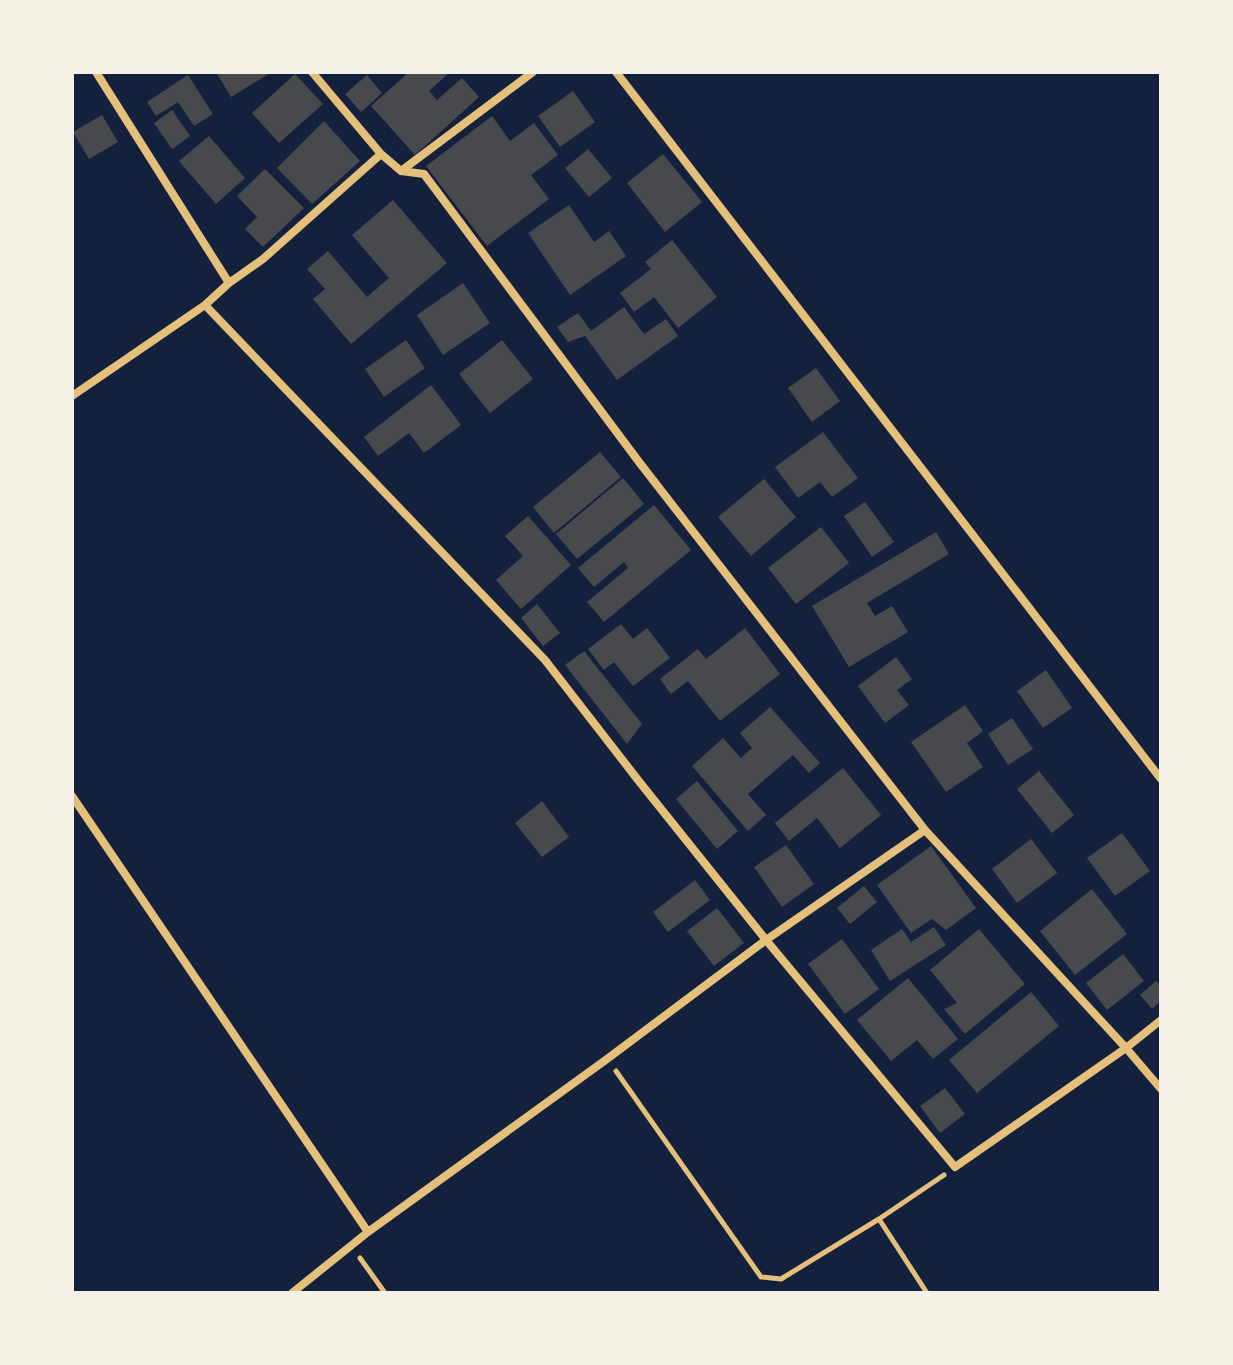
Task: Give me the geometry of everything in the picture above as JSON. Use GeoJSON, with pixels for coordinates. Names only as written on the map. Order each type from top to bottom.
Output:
{"type":"FeatureCollection","features":[{"type":"Feature","properties":{"kind":"street"},"geometry":{"type":"LineString","coordinates":[[96,72],[229,283]]}},
{"type":"Feature","properties":{"kind":"street"},"geometry":{"type":"LineString","coordinates":[[312,72],[381,154],[401,171],[424,174],[639,462],[925,830],[1161,1089]]}},
{"type":"Feature","properties":{"kind":"street"},"geometry":{"type":"LineString","coordinates":[[401,171],[533,72]]}},
{"type":"Feature","properties":{"kind":"street"},"geometry":{"type":"LineString","coordinates":[[616,72],[1161,779]]}},
{"type":"Feature","properties":{"kind":"street"},"geometry":{"type":"LineString","coordinates":[[72,396],[205,305],[263,259],[381,154]]}},
{"type":"Feature","properties":{"kind":"street"},"geometry":{"type":"LineString","coordinates":[[205,305],[545,660],[766,940],[955,1167],[1126,1048],[1161,1020]]}},
{"type":"Feature","properties":{"kind":"street"},"geometry":{"type":"LineString","coordinates":[[72,796],[368,1232]]}},
{"type":"Feature","properties":{"kind":"street"},"geometry":{"type":"LineString","coordinates":[[292,1293],[368,1232],[766,940],[925,830]]}},
{"type":"Feature","properties":{"kind":"path"},"geometry":{"type":"LineString","coordinates":[[607,1059],[761,1277],[781,1279],[879,1219],[955,1167]]}},
{"type":"Feature","properties":{"kind":"path"},"geometry":{"type":"LineString","coordinates":[[879,1219],[927,1293]]}},
{"type":"Feature","properties":{"kind":"path"},"geometry":{"type":"LineString","coordinates":[[351,1245],[385,1293]]}},
{"type":"Feature","properties":{"kind":"building"},"geometry":{"type":"Polygon","coordinates":[[[216,72],[272,72],[231,97],[216,72]]]}},
{"type":"Feature","properties":{"kind":"building"},"geometry":{"type":"Polygon","coordinates":[[[409,72],[450,72],[429,91],[437,100],[462,78],[479,97],[415,155],[371,106],[409,72]]]}},
{"type":"Feature","properties":{"kind":"building"},"geometry":{"type":"Polygon","coordinates":[[[295,74],[323,104],[279,143],[252,113],[295,74]]]}},
{"type":"Feature","properties":{"kind":"building"},"geometry":{"type":"Polygon","coordinates":[[[188,75],[213,114],[194,126],[178,102],[156,116],[147,102],[188,75]]]}},
{"type":"Feature","properties":{"kind":"building"},"geometry":{"type":"Polygon","coordinates":[[[367,75],[382,93],[361,112],[345,94],[367,75]]]}},
{"type":"Feature","properties":{"kind":"building"},"geometry":{"type":"Polygon","coordinates":[[[573,91],[595,122],[560,147],[538,116],[573,91]]]}},
{"type":"Feature","properties":{"kind":"building"},"geometry":{"type":"Polygon","coordinates":[[[172,110],[190,136],[172,149],[154,123],[172,110]]]}},
{"type":"Feature","properties":{"kind":"building"},"geometry":{"type":"Polygon","coordinates":[[[102,115],[118,142],[89,159],[73,132],[102,115]]]}},
{"type":"Feature","properties":{"kind":"building"},"geometry":{"type":"Polygon","coordinates":[[[492,116],[510,141],[534,123],[558,155],[531,175],[549,199],[487,246],[426,166],[492,116]]]}},
{"type":"Feature","properties":{"kind":"building"},"geometry":{"type":"Polygon","coordinates":[[[324,121],[360,161],[312,204],[277,168],[324,121]]]}},
{"type":"Feature","properties":{"kind":"building"},"geometry":{"type":"Polygon","coordinates":[[[209,136],[245,178],[216,204],[179,161],[209,136]]]}},
{"type":"Feature","properties":{"kind":"building"},"geometry":{"type":"Polygon","coordinates":[[[588,149],[612,178],[589,197],[565,168],[588,149]]]}},
{"type":"Feature","properties":{"kind":"building"},"geometry":{"type":"Polygon","coordinates":[[[663,154],[702,202],[665,232],[627,183],[663,154]]]}},
{"type":"Feature","properties":{"kind":"building"},"geometry":{"type":"Polygon","coordinates":[[[265,169],[304,208],[263,247],[245,229],[257,217],[237,196],[265,169]]]}},
{"type":"Feature","properties":{"kind":"building"},"geometry":{"type":"Polygon","coordinates":[[[393,200],[447,263],[351,344],[313,299],[325,289],[307,269],[328,251],[367,297],[389,278],[352,235],[393,200]]]}},
{"type":"Feature","properties":{"kind":"building"},"geometry":{"type":"Polygon","coordinates":[[[569,205],[594,242],[609,231],[626,256],[570,295],[528,233],[569,205]]]}},
{"type":"Feature","properties":{"kind":"building"},"geometry":{"type":"Polygon","coordinates":[[[672,240],[717,297],[678,328],[654,297],[634,312],[620,293],[651,269],[645,262],[672,240]]]}},
{"type":"Feature","properties":{"kind":"building"},"geometry":{"type":"Polygon","coordinates":[[[463,283],[490,323],[443,355],[417,315],[463,283]]]}},
{"type":"Feature","properties":{"kind":"building"},"geometry":{"type":"Polygon","coordinates":[[[624,307],[644,334],[666,319],[678,336],[617,380],[585,336],[568,342],[557,327],[578,313],[591,331],[624,307]]]}},
{"type":"Feature","properties":{"kind":"building"},"geometry":{"type":"Polygon","coordinates":[[[406,340],[425,368],[384,397],[365,369],[406,340]]]}},
{"type":"Feature","properties":{"kind":"building"},"geometry":{"type":"Polygon","coordinates":[[[502,340],[533,379],[490,413],[459,374],[502,340]]]}},
{"type":"Feature","properties":{"kind":"building"},"geometry":{"type":"Polygon","coordinates":[[[816,368],[840,401],[812,422],[788,388],[816,368]]]}},
{"type":"Feature","properties":{"kind":"building"},"geometry":{"type":"Polygon","coordinates":[[[431,385],[461,425],[424,453],[409,433],[378,456],[364,437],[431,385]]]}},
{"type":"Feature","properties":{"kind":"building"},"geometry":{"type":"Polygon","coordinates":[[[823,432],[858,478],[832,497],[820,482],[798,498],[775,467],[823,432]]]}},
{"type":"Feature","properties":{"kind":"building"},"geometry":{"type":"Polygon","coordinates":[[[600,452],[621,477],[554,533],[533,507],[600,452]]]}},
{"type":"Feature","properties":{"kind":"building"},"geometry":{"type":"Polygon","coordinates":[[[623,478],[644,504],[577,559],[556,534],[623,478]]]}},
{"type":"Feature","properties":{"kind":"building"},"geometry":{"type":"Polygon","coordinates":[[[764,479],[796,517],[751,556],[718,517],[764,479]]]}},
{"type":"Feature","properties":{"kind":"building"},"geometry":{"type":"Polygon","coordinates":[[[865,502],[894,542],[872,557],[844,516],[865,502]]]}},
{"type":"Feature","properties":{"kind":"building"},"geometry":{"type":"Polygon","coordinates":[[[654,505],[691,550],[604,622],[587,602],[628,568],[624,562],[594,587],[578,568],[654,505]]]}},
{"type":"Feature","properties":{"kind":"building"},"geometry":{"type":"Polygon","coordinates":[[[528,516],[571,565],[521,609],[496,580],[523,556],[505,536],[528,516]]]}},
{"type":"Feature","properties":{"kind":"building"},"geometry":{"type":"Polygon","coordinates":[[[821,527],[849,563],[796,604],[768,568],[821,527]]]}},
{"type":"Feature","properties":{"kind":"building"},"geometry":{"type":"Polygon","coordinates":[[[936,532],[949,554],[867,603],[875,616],[892,606],[908,632],[849,667],[812,606],[936,532]]]}},
{"type":"Feature","properties":{"kind":"building"},"geometry":{"type":"Polygon","coordinates":[[[537,604],[560,633],[543,646],[521,618],[537,604]]]}},
{"type":"Feature","properties":{"kind":"building"},"geometry":{"type":"Polygon","coordinates":[[[621,624],[633,639],[647,628],[670,658],[633,686],[614,662],[604,670],[588,649],[621,624]]]}},
{"type":"Feature","properties":{"kind":"building"},"geometry":{"type":"Polygon","coordinates":[[[745,628],[780,674],[720,721],[688,681],[671,694],[660,679],[698,649],[706,659],[745,628]]]}},
{"type":"Feature","properties":{"kind":"building"},"geometry":{"type":"Polygon","coordinates":[[[584,651],[642,724],[627,744],[565,665],[584,651]]]}},
{"type":"Feature","properties":{"kind":"building"},"geometry":{"type":"Polygon","coordinates":[[[896,657],[912,679],[897,690],[909,705],[885,723],[858,686],[896,657]]]}},
{"type":"Feature","properties":{"kind":"building"},"geometry":{"type":"Polygon","coordinates":[[[1046,670],[1072,708],[1043,728],[1017,691],[1046,670]]]}},
{"type":"Feature","properties":{"kind":"building"},"geometry":{"type":"Polygon","coordinates":[[[965,705],[983,731],[967,743],[983,767],[946,792],[911,742],[965,705]]]}},
{"type":"Feature","properties":{"kind":"building"},"geometry":{"type":"Polygon","coordinates":[[[770,707],[820,763],[809,773],[793,755],[748,794],[766,815],[748,831],[692,766],[723,738],[741,758],[752,748],[740,733],[770,707]]]}},
{"type":"Feature","properties":{"kind":"building"},"geometry":{"type":"Polygon","coordinates":[[[1012,718],[1033,749],[1008,765],[988,734],[1012,718]]]}},
{"type":"Feature","properties":{"kind":"building"},"geometry":{"type":"Polygon","coordinates":[[[843,768],[881,815],[840,848],[817,818],[789,841],[775,823],[843,768]]]}},
{"type":"Feature","properties":{"kind":"building"},"geometry":{"type":"Polygon","coordinates":[[[1039,771],[1074,815],[1052,833],[1017,789],[1039,771]]]}},
{"type":"Feature","properties":{"kind":"building"},"geometry":{"type":"Polygon","coordinates":[[[697,781],[738,831],[717,849],[676,799],[697,781]]]}},
{"type":"Feature","properties":{"kind":"building"},"geometry":{"type":"Polygon","coordinates":[[[542,801],[569,837],[542,857],[515,823],[542,801]]]}},
{"type":"Feature","properties":{"kind":"building"},"geometry":{"type":"Polygon","coordinates":[[[1122,833],[1150,871],[1115,896],[1087,858],[1122,833]]]}},
{"type":"Feature","properties":{"kind":"building"},"geometry":{"type":"Polygon","coordinates":[[[1031,839],[1057,873],[1017,903],[992,869],[1031,839]]]}},
{"type":"Feature","properties":{"kind":"building"},"geometry":{"type":"Polygon","coordinates":[[[786,845],[814,884],[782,907],[754,867],[786,845]]]}},
{"type":"Feature","properties":{"kind":"building"},"geometry":{"type":"Polygon","coordinates":[[[931,846],[976,908],[946,930],[932,919],[911,933],[877,885],[931,846]]]}},
{"type":"Feature","properties":{"kind":"building"},"geometry":{"type":"Polygon","coordinates":[[[695,880],[710,900],[668,932],[653,912],[695,880]]]}},
{"type":"Feature","properties":{"kind":"building"},"geometry":{"type":"Polygon","coordinates":[[[864,886],[877,902],[850,924],[837,908],[864,886]]]}},
{"type":"Feature","properties":{"kind":"building"},"geometry":{"type":"Polygon","coordinates":[[[1092,889],[1127,934],[1075,975],[1040,931],[1092,889]]]}},
{"type":"Feature","properties":{"kind":"building"},"geometry":{"type":"Polygon","coordinates":[[[717,908],[744,943],[714,966],[687,931],[717,908]]]}},
{"type":"Feature","properties":{"kind":"building"},"geometry":{"type":"Polygon","coordinates":[[[934,927],[946,945],[890,981],[871,950],[902,929],[911,942],[934,927]]]}},
{"type":"Feature","properties":{"kind":"building"},"geometry":{"type":"Polygon","coordinates":[[[979,929],[1025,984],[965,1034],[944,1009],[957,1003],[930,970],[979,929]]]}},
{"type":"Feature","properties":{"kind":"building"},"geometry":{"type":"Polygon","coordinates":[[[842,939],[879,989],[845,1014],[808,964],[842,939]]]}},
{"type":"Feature","properties":{"kind":"building"},"geometry":{"type":"Polygon","coordinates":[[[1123,954],[1144,981],[1107,1010],[1086,983],[1123,954]]]}},
{"type":"Feature","properties":{"kind":"building"},"geometry":{"type":"Polygon","coordinates":[[[908,978],[958,1039],[933,1059],[917,1040],[891,1061],[857,1020],[908,978]]]}},
{"type":"Feature","properties":{"kind":"building"},"geometry":{"type":"Polygon","coordinates":[[[1156,981],[1161,986],[1161,1001],[1152,1009],[1140,995],[1156,981]]]}},
{"type":"Feature","properties":{"kind":"building"},"geometry":{"type":"Polygon","coordinates":[[[1031,992],[1059,1026],[977,1093],[949,1060],[1031,992]]]}},
{"type":"Feature","properties":{"kind":"building"},"geometry":{"type":"Polygon","coordinates":[[[945,1088],[965,1114],[940,1133],[920,1106],[945,1088]]]}}]}
